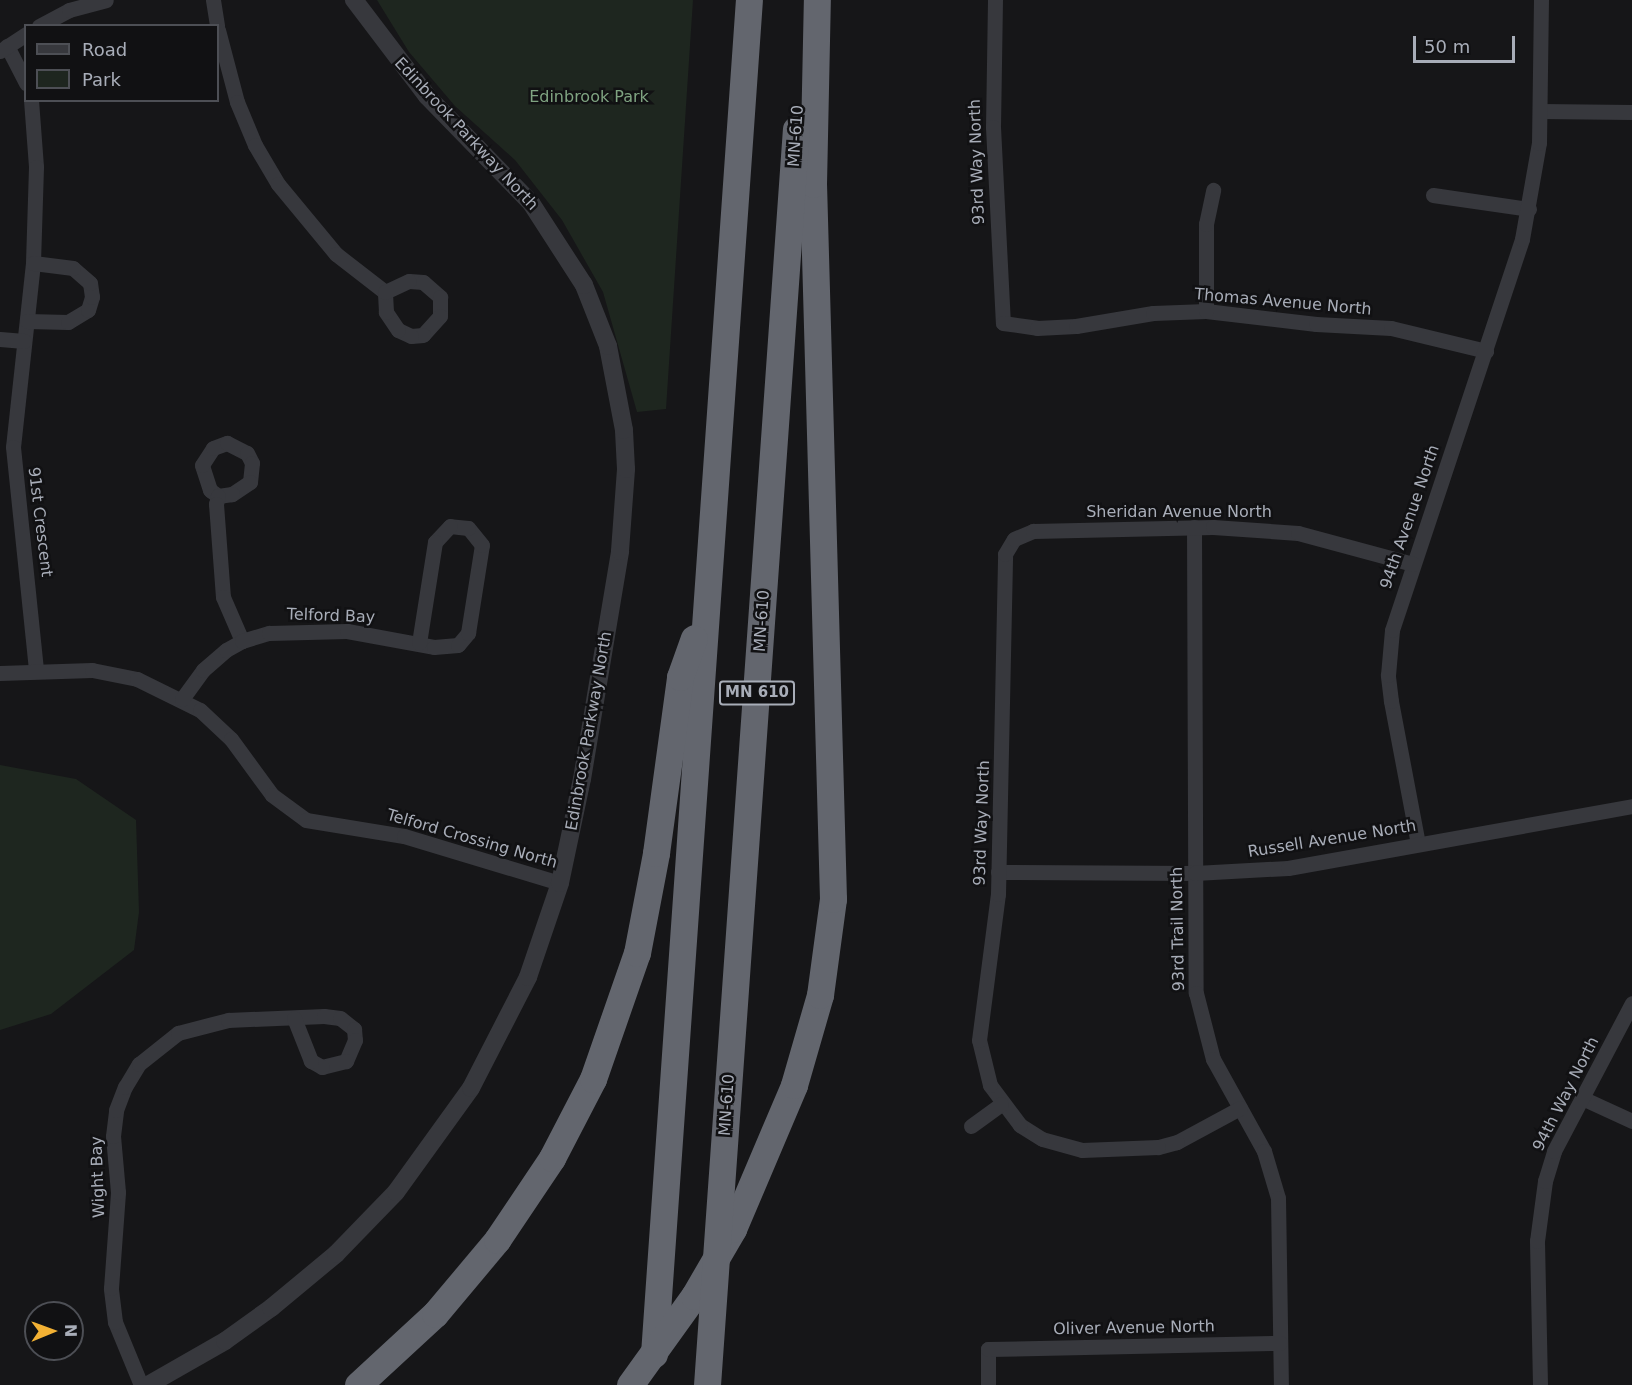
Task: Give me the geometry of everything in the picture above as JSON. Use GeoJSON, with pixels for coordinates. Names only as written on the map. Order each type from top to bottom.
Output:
{"type":"FeatureCollection","features":[{"type":"Feature","properties":{"kind":"highway","name":"MN 610"},"geometry":{"type":"LineString","coordinates":[[652,1385],[749,0]]}},
{"type":"Feature","properties":{"kind":"highway","name":"MN-610"},"geometry":{"type":"LineString","coordinates":[[707,1385],[806,0]]}},
{"type":"Feature","properties":{"kind":"highway"},"geometry":{"type":"LineString","coordinates":[[630,1385],[694,1296],[733,1229],[794,1085],[820,995],[833,899],[813,184],[818,0]]}},
{"type":"Feature","properties":{"kind":"highway"},"geometry":{"type":"LineString","coordinates":[[358,1385],[435,1314],[497,1240],[552,1158],[593,1079],[637,953],[656,853],[680,677],[705,603]]}},
{"type":"Feature","properties":{"kind":"street"},"geometry":{"type":"LineString","coordinates":[[43,24],[69,10],[105,0]]}},
{"type":"Feature","properties":{"kind":"street"},"geometry":{"type":"LineString","coordinates":[[213,0],[217,24]]}},
{"type":"Feature","properties":{"kind":"street","name":"Edinbrook Parkway North"},"geometry":{"type":"LineString","coordinates":[[148,1385],[195,1360],[271,1308],[336,1254],[396,1192],[448,1123],[494,1049],[528,977],[560,883],[582,779],[620,551],[626,469],[618,386],[597,315],[550,229],[514,182],[421,89],[354,0]]}},
{"type":"Feature","properties":{"kind":"street","name":"93rd Way North"},"geometry":{"type":"LineString","coordinates":[[995,0],[993,127],[1003,323]]}},
{"type":"Feature","properties":{"kind":"street","name":"94th Avenue North"},"geometry":{"type":"LineString","coordinates":[[1418,844],[1388,675],[1392,630],[1510,283],[1529,209],[1540,111],[1541,0]]}},
{"type":"Feature","properties":{"kind":"street"},"geometry":{"type":"LineString","coordinates":[[219,34],[237,102],[278,184],[336,254],[385,292]]}},
{"type":"Feature","properties":{"kind":"street"},"geometry":{"type":"LineString","coordinates":[[24,35],[4,49],[24,80]]}},
{"type":"Feature","properties":{"kind":"street","name":"91st Crescent"},"geometry":{"type":"LineString","coordinates":[[31,102],[36,167],[33,263],[13,447],[36,671]]}},
{"type":"Feature","properties":{"kind":"street"},"geometry":{"type":"LineString","coordinates":[[1540,111],[1632,112]]}},
{"type":"Feature","properties":{"kind":"street"},"geometry":{"type":"LineString","coordinates":[[1206,311],[1206,224],[1213,190]]}},
{"type":"Feature","properties":{"kind":"street"},"geometry":{"type":"LineString","coordinates":[[1433,195],[1529,209]]}},
{"type":"Feature","properties":{"kind":"street"},"geometry":{"type":"LineString","coordinates":[[27,321],[68,322],[88,309],[92,297],[90,284],[73,268],[33,263]]}},
{"type":"Feature","properties":{"kind":"street","name":"Thomas Avenue North"},"geometry":{"type":"LineString","coordinates":[[1003,323],[1066,326],[1153,313],[1206,311],[1316,324],[1391,328],[1486,351]]}},
{"type":"Feature","properties":{"kind":"street"},"geometry":{"type":"LineString","coordinates":[[0,339],[24,342]]}},
{"type":"Feature","properties":{"kind":"street"},"geometry":{"type":"LineString","coordinates":[[218,496],[223,597],[242,640]]}},
{"type":"Feature","properties":{"kind":"street","name":"Telford Bay"},"geometry":{"type":"LineString","coordinates":[[182,699],[203,669],[242,640],[286,631],[346,632],[419,643],[458,645],[468,633],[482,545],[468,528],[450,526],[435,542],[419,643]]}},
{"type":"Feature","properties":{"kind":"street","name":"Sheridan Avenue North"},"geometry":{"type":"LineString","coordinates":[[1014,539],[1046,530],[1194,527],[1298,533],[1413,564]]}},
{"type":"Feature","properties":{"kind":"street","name":"93rd Trail North"},"geometry":{"type":"LineString","coordinates":[[1194,527],[1196,993],[1213,1059],[1264,1151],[1278,1198],[1281,1385]]}},
{"type":"Feature","properties":{"kind":"street","name":"93rd Way North"},"geometry":{"type":"LineString","coordinates":[[1001,1104],[983,1065],[979,1040],[998,872],[1002,576],[1005,554],[1014,539]]}},
{"type":"Feature","properties":{"kind":"street","name":"Telford Crossing North"},"geometry":{"type":"LineString","coordinates":[[0,672],[116,674],[182,699],[231,739],[277,801],[306,820],[404,836],[560,883]]}},
{"type":"Feature","properties":{"kind":"street","name":"Russell Avenue North"},"geometry":{"type":"LineString","coordinates":[[998,872],[1195,873],[1288,868],[1632,806]]}},
{"type":"Feature","properties":{"kind":"street","name":"94th Way North"},"geometry":{"type":"LineString","coordinates":[[1540,1385],[1539,1210],[1554,1151],[1632,1003]]}},
{"type":"Feature","properties":{"kind":"street","name":"Wight Bay"},"geometry":{"type":"LineString","coordinates":[[141,1385],[115,1322],[111,1288],[118,1192],[113,1136],[116,1110],[125,1087],[139,1064],[178,1033],[228,1020],[294,1018]]}},
{"type":"Feature","properties":{"kind":"street"},"geometry":{"type":"LineString","coordinates":[[1582,1098],[1632,1121]]}},
{"type":"Feature","properties":{"kind":"street"},"geometry":{"type":"LineString","coordinates":[[971,1126],[1001,1104],[1009,1115],[1036,1136],[1082,1150],[1158,1147],[1177,1142],[1240,1108]]}},
{"type":"Feature","properties":{"kind":"street","name":"Oliver Avenue North"},"geometry":{"type":"LineString","coordinates":[[988,1385],[988,1349],[1280,1343]]}},
{"type":"Feature","properties":{"kind":"green space","name":"Edinbrook Park"},"geometry":{"type":"Polygon","coordinates":[[[377,0],[693,0],[666,409],[637,412],[603,292],[562,220],[515,160],[455,106],[409,52],[377,0]]]}},
{"type":"Feature","properties":{"kind":"green space"},"geometry":{"type":"Polygon","coordinates":[[[0,765],[76,779],[136,820],[139,912],[134,950],[51,1014],[0,1030],[0,765]]]}}]}
